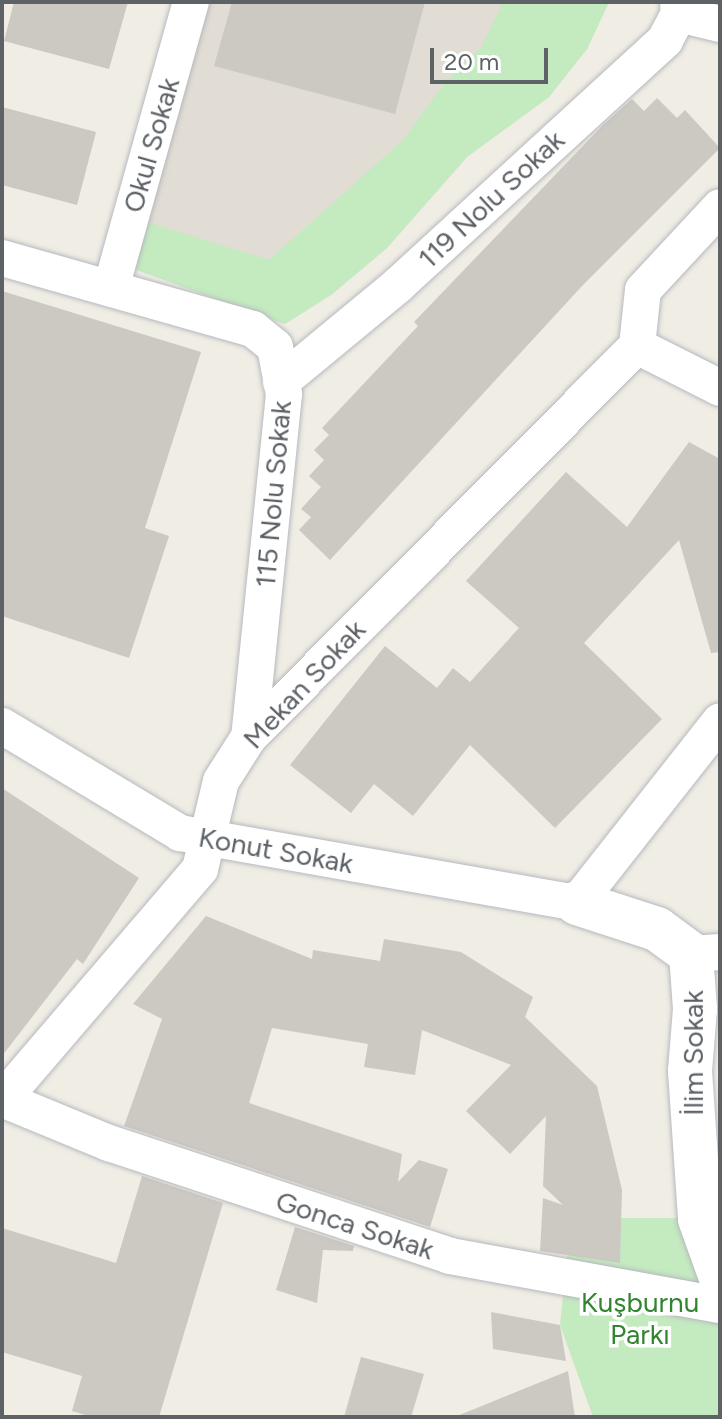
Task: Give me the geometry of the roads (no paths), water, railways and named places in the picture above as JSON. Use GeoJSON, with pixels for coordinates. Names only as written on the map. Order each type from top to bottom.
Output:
{"type":"FeatureCollection","features":[{"type":"Feature","properties":{"kind":"street","name":"Okul Sokak"},"geometry":{"type":"LineString","coordinates":[[111,288],[191,2]]}},
{"type":"Feature","properties":{"kind":"street"},"geometry":{"type":"LineString","coordinates":[[679,8],[720,24]]}},
{"type":"Feature","properties":{"kind":"street","name":"119 Nolu Sokak"},"geometry":{"type":"LineString","coordinates":[[281,382],[397,286],[665,40],[679,8]]}},
{"type":"Feature","properties":{"kind":"street"},"geometry":{"type":"LineString","coordinates":[[720,207],[643,290],[637,346],[720,388]]}},
{"type":"Feature","properties":{"kind":"street","name":"115 Nolu Sokak"},"geometry":{"type":"LineString","coordinates":[[2,258],[253,329],[275,347],[281,382],[249,737]]}},
{"type":"Feature","properties":{"kind":"street","name":"Mekan Sokak"},"geometry":{"type":"LineString","coordinates":[[2,1099],[200,869],[221,781],[249,737],[637,346]]}},
{"type":"Feature","properties":{"kind":"street"},"geometry":{"type":"LineString","coordinates":[[577,903],[720,721]]}},
{"type":"Feature","properties":{"kind":"street","name":"Konut Sokak"},"geometry":{"type":"LineString","coordinates":[[2,726],[180,833],[577,903]]}},
{"type":"Feature","properties":{"kind":"street","name":"İlim Sokak"},"geometry":{"type":"LineString","coordinates":[[577,903],[657,929],[706,953],[695,1009],[705,1070],[700,1219],[720,1275]]}},
{"type":"Feature","properties":{"kind":"street","name":"Gonca Sokak"},"geometry":{"type":"LineString","coordinates":[[2,1099],[109,1143],[450,1256],[720,1305]]}},
{"type":"Feature","properties":{"kind":"park label","name":"Kuşburnu Parkı"},"geometry":{"type":"Point","coordinates":[640,1318]}}]}
